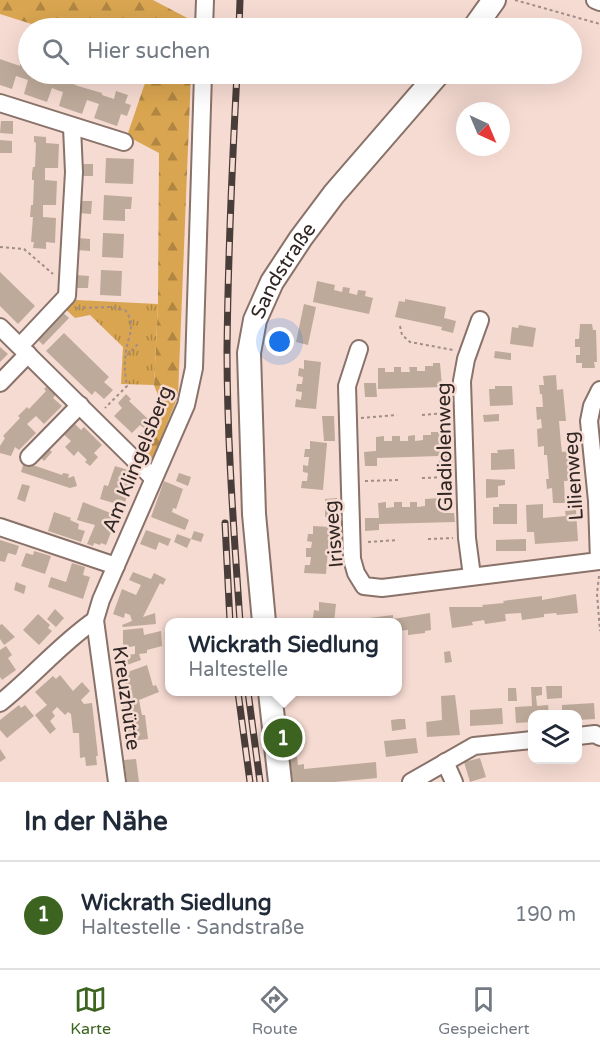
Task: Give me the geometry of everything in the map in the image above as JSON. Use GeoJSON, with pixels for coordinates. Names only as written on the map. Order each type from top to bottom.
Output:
{"type":"FeatureCollection","features":[{"type":"Feature","properties":{"kind":"main road"},"geometry":{"type":"LineString","coordinates":[[481,18],[494,0]]}},
{"type":"Feature","properties":{"kind":"main road","name":"Sandstraße"},"geometry":{"type":"LineString","coordinates":[[264,618],[254,513],[249,365],[255,320],[272,282],[301,238],[334,194],[429,84]]}},
{"type":"Feature","properties":{"kind":"main road"},"geometry":{"type":"LineString","coordinates":[[270,696],[280,782]]}},
{"type":"Feature","properties":{"kind":"street"},"geometry":{"type":"LineString","coordinates":[[204,18],[205,0]]}},
{"type":"Feature","properties":{"kind":"street"},"geometry":{"type":"LineString","coordinates":[[595,0],[600,2]]}},
{"type":"Feature","properties":{"kind":"street","name":"Am Klingelsberg"},"geometry":{"type":"LineString","coordinates":[[95,620],[101,600],[186,405],[194,368],[203,84]]}},
{"type":"Feature","properties":{"kind":"street"},"geometry":{"type":"LineString","coordinates":[[0,103],[124,142]]}},
{"type":"Feature","properties":{"kind":"street"},"geometry":{"type":"LineString","coordinates":[[0,383],[66,297],[74,172],[72,127]]}},
{"type":"Feature","properties":{"kind":"street","name":"Gladiolenweg"},"geometry":{"type":"LineString","coordinates":[[472,576],[467,538],[462,381],[468,353],[480,320]]}},
{"type":"Feature","properties":{"kind":"street"},"geometry":{"type":"LineString","coordinates":[[0,327],[153,478]]}},
{"type":"Feature","properties":{"kind":"street","name":"Irisweg"},"geometry":{"type":"LineString","coordinates":[[359,349],[347,386],[352,559],[356,573],[364,586],[382,588],[599,561]]}},
{"type":"Feature","properties":{"kind":"street","name":"Lilienweg"},"geometry":{"type":"LineString","coordinates":[[599,561],[598,501],[589,421],[592,406],[600,390]]}},
{"type":"Feature","properties":{"kind":"street"},"geometry":{"type":"LineString","coordinates":[[29,457],[80,405]]}},
{"type":"Feature","properties":{"kind":"street"},"geometry":{"type":"LineString","coordinates":[[0,527],[116,566]]}},
{"type":"Feature","properties":{"kind":"street"},"geometry":{"type":"LineString","coordinates":[[0,703],[77,633],[95,620]]}},
{"type":"Feature","properties":{"kind":"street","name":"Kreuzhütte"},"geometry":{"type":"LineString","coordinates":[[95,620],[117,782]]}},
{"type":"Feature","properties":{"kind":"street"},"geometry":{"type":"LineString","coordinates":[[582,736],[595,734],[600,736]]}},
{"type":"Feature","properties":{"kind":"street"},"geometry":{"type":"LineString","coordinates":[[411,782],[474,746],[528,740]]}},
{"type":"Feature","properties":{"kind":"street"},"geometry":{"type":"LineString","coordinates":[[445,762],[454,782]]}},
{"type":"Feature","properties":{"kind":"path"},"geometry":{"type":"LineString","coordinates":[[515,0],[579,18]]}},
{"type":"Feature","properties":{"kind":"path"},"geometry":{"type":"LineString","coordinates":[[582,19],[600,24]]}},
{"type":"Feature","properties":{"kind":"path"},"geometry":{"type":"LineString","coordinates":[[0,247],[24,249],[51,274],[68,274]]}},
{"type":"Feature","properties":{"kind":"path"},"geometry":{"type":"LineString","coordinates":[[66,297],[70,304],[80,309],[111,307],[125,310],[130,317],[132,330],[125,357],[127,386],[94,419]]}},
{"type":"Feature","properties":{"kind":"path"},"geometry":{"type":"LineString","coordinates":[[400,326],[402,335],[410,342],[468,353]]}},
{"type":"Feature","properties":{"kind":"path"},"geometry":{"type":"LineString","coordinates":[[125,357],[139,343]]}},
{"type":"Feature","properties":{"kind":"path"},"geometry":{"type":"LineString","coordinates":[[422,415],[463,412]]}},
{"type":"Feature","properties":{"kind":"path"},"geometry":{"type":"LineString","coordinates":[[348,419],[397,415]]}},
{"type":"Feature","properties":{"kind":"path"},"geometry":{"type":"LineString","coordinates":[[422,478],[465,476]]}},
{"type":"Feature","properties":{"kind":"path"},"geometry":{"type":"LineString","coordinates":[[350,481],[398,480]]}},
{"type":"Feature","properties":{"kind":"path"},"geometry":{"type":"LineString","coordinates":[[428,539],[467,538]]}},
{"type":"Feature","properties":{"kind":"path"},"geometry":{"type":"LineString","coordinates":[[352,543],[398,540]]}},
{"type":"Feature","properties":{"kind":"path"},"geometry":{"type":"LineString","coordinates":[[599,561],[597,594],[600,631]]}},
{"type":"Feature","properties":{"kind":"green space"},"geometry":{"type":"Polygon","coordinates":[[[0,0],[153,0],[187,18],[18,20],[0,14],[0,0]]]}},
{"type":"Feature","properties":{"kind":"green space"},"geometry":{"type":"Polygon","coordinates":[[[145,84],[191,84],[178,396],[150,466],[133,451],[158,426],[161,403],[154,385],[158,304],[159,153],[127,136],[145,84]]]}},
{"type":"Feature","properties":{"kind":"green space"},"geometry":{"type":"Polygon","coordinates":[[[71,296],[76,300],[158,304],[154,385],[121,384],[123,347],[90,315],[75,318],[62,306],[71,296]]]}},
{"type":"Feature","properties":{"kind":"building"},"geometry":{"type":"Polygon","coordinates":[[[0,59],[18,65],[18,77],[16,76],[12,89],[0,85],[0,59]]]}},
{"type":"Feature","properties":{"kind":"building"},"geometry":{"type":"Polygon","coordinates":[[[27,84],[74,84],[114,99],[116,91],[128,95],[125,103],[131,105],[127,116],[121,114],[117,126],[94,118],[99,104],[87,100],[82,114],[59,106],[63,92],[52,88],[47,102],[24,94],[27,84]]]}},
{"type":"Feature","properties":{"kind":"building"},"geometry":{"type":"Polygon","coordinates":[[[1,121],[13,121],[13,134],[0,133],[1,121]]]}},
{"type":"Feature","properties":{"kind":"building"},"geometry":{"type":"Polygon","coordinates":[[[34,136],[46,137],[46,143],[59,144],[58,168],[45,168],[45,180],[57,181],[56,205],[43,205],[43,217],[56,218],[55,243],[46,242],[46,249],[33,248],[34,242],[31,242],[33,217],[30,217],[34,180],[32,180],[32,173],[35,167],[36,143],[34,136]]]}},
{"type":"Feature","properties":{"kind":"building"},"geometry":{"type":"Polygon","coordinates":[[[0,140],[12,141],[12,153],[0,153],[0,140]]]}},
{"type":"Feature","properties":{"kind":"building"},"geometry":{"type":"Polygon","coordinates":[[[106,158],[134,159],[133,184],[105,183],[106,158]]]}},
{"type":"Feature","properties":{"kind":"building"},"geometry":{"type":"Polygon","coordinates":[[[81,164],[93,164],[93,176],[80,176],[81,164]]]}},
{"type":"Feature","properties":{"kind":"building"},"geometry":{"type":"Polygon","coordinates":[[[104,195],[132,197],[131,209],[125,209],[125,221],[103,220],[104,195]]]}},
{"type":"Feature","properties":{"kind":"building"},"geometry":{"type":"Polygon","coordinates":[[[79,201],[92,201],[91,214],[79,213],[79,201]]]}},
{"type":"Feature","properties":{"kind":"building"},"geometry":{"type":"Polygon","coordinates":[[[103,233],[124,234],[123,258],[102,257],[103,233]]]}},
{"type":"Feature","properties":{"kind":"building"},"geometry":{"type":"Polygon","coordinates":[[[78,238],[90,239],[90,251],[77,250],[78,238]]]}},
{"type":"Feature","properties":{"kind":"building"},"geometry":{"type":"Polygon","coordinates":[[[101,270],[122,271],[121,296],[100,295],[101,270]]]}},
{"type":"Feature","properties":{"kind":"building"},"geometry":{"type":"Polygon","coordinates":[[[0,272],[35,306],[18,324],[0,306],[0,272]]]}},
{"type":"Feature","properties":{"kind":"building"},"geometry":{"type":"Polygon","coordinates":[[[76,275],[89,276],[88,288],[76,288],[76,275]]]}},
{"type":"Feature","properties":{"kind":"building"},"geometry":{"type":"Polygon","coordinates":[[[317,281],[335,285],[334,290],[342,292],[343,287],[350,288],[349,293],[357,295],[358,290],[366,291],[365,296],[373,298],[369,314],[313,302],[317,281]]]}},
{"type":"Feature","properties":{"kind":"building"},"geometry":{"type":"Polygon","coordinates":[[[405,299],[446,307],[444,318],[456,321],[453,333],[441,330],[442,327],[395,317],[399,301],[405,302],[405,299]]]}},
{"type":"Feature","properties":{"kind":"building"},"geometry":{"type":"Polygon","coordinates":[[[304,304],[316,307],[308,345],[296,342],[304,304]]]}},
{"type":"Feature","properties":{"kind":"building"},"geometry":{"type":"Polygon","coordinates":[[[60,310],[69,318],[43,345],[34,336],[60,310]]]}},
{"type":"Feature","properties":{"kind":"building"},"geometry":{"type":"Polygon","coordinates":[[[580,324],[592,324],[593,330],[596,330],[597,362],[594,362],[595,368],[582,368],[582,363],[576,363],[576,355],[580,355],[580,347],[575,347],[575,339],[579,339],[580,324]]]}},
{"type":"Feature","properties":{"kind":"building"},"geometry":{"type":"Polygon","coordinates":[[[519,325],[536,328],[533,347],[510,344],[512,327],[518,328],[519,325]]]}},
{"type":"Feature","properties":{"kind":"building"},"geometry":{"type":"Polygon","coordinates":[[[64,333],[109,377],[104,382],[113,390],[104,399],[95,391],[92,395],[46,351],[64,333]]]}},
{"type":"Feature","properties":{"kind":"building"},"geometry":{"type":"Polygon","coordinates":[[[0,347],[8,354],[0,362],[0,347]]]}},
{"type":"Feature","properties":{"kind":"building"},"geometry":{"type":"Polygon","coordinates":[[[495,351],[511,353],[511,360],[494,358],[495,351]]]}},
{"type":"Feature","properties":{"kind":"building"},"geometry":{"type":"Polygon","coordinates":[[[304,360],[321,362],[316,409],[295,407],[296,399],[301,400],[302,392],[296,391],[297,384],[302,384],[303,377],[298,376],[299,368],[304,369],[304,360]]]}},
{"type":"Feature","properties":{"kind":"building"},"geometry":{"type":"Polygon","coordinates":[[[433,363],[440,363],[442,387],[378,389],[378,368],[385,368],[385,372],[394,372],[394,367],[401,367],[401,372],[410,372],[409,367],[417,367],[417,371],[425,371],[425,366],[433,366],[433,363]]]}},
{"type":"Feature","properties":{"kind":"building"},"geometry":{"type":"Polygon","coordinates":[[[556,375],[557,390],[563,389],[566,421],[559,421],[562,452],[568,451],[570,481],[564,481],[565,503],[553,503],[552,488],[547,489],[546,479],[549,479],[547,455],[544,455],[544,446],[538,447],[537,429],[542,428],[541,419],[537,420],[536,407],[543,407],[539,385],[544,385],[543,376],[556,375]]]}},
{"type":"Feature","properties":{"kind":"building"},"geometry":{"type":"Polygon","coordinates":[[[364,383],[376,383],[377,397],[365,397],[364,383]]]}},
{"type":"Feature","properties":{"kind":"building"},"geometry":{"type":"Polygon","coordinates":[[[48,385],[57,393],[53,398],[62,406],[44,424],[36,416],[27,424],[36,433],[19,450],[15,447],[11,456],[0,453],[0,446],[5,438],[3,436],[20,418],[18,416],[27,407],[29,409],[46,391],[44,389],[48,385]]]}},
{"type":"Feature","properties":{"kind":"building"},"geometry":{"type":"Polygon","coordinates":[[[495,386],[512,386],[513,405],[490,406],[489,389],[495,389],[495,386]]]}},
{"type":"Feature","properties":{"kind":"building"},"geometry":{"type":"Polygon","coordinates":[[[126,394],[131,399],[129,401],[147,418],[149,416],[153,420],[148,426],[152,430],[144,439],[139,435],[145,429],[140,425],[132,433],[114,416],[122,408],[118,403],[126,394]]]}},
{"type":"Feature","properties":{"kind":"building"},"geometry":{"type":"Polygon","coordinates":[[[499,414],[499,421],[484,422],[483,415],[499,414]]]}},
{"type":"Feature","properties":{"kind":"building"},"geometry":{"type":"Polygon","coordinates":[[[322,416],[334,416],[335,441],[324,441],[322,416]]]}},
{"type":"Feature","properties":{"kind":"building"},"geometry":{"type":"Polygon","coordinates":[[[71,420],[81,430],[84,427],[102,445],[94,453],[98,457],[90,466],[78,451],[74,456],[65,447],[71,441],[60,431],[71,420]]]}},
{"type":"Feature","properties":{"kind":"building"},"geometry":{"type":"Polygon","coordinates":[[[431,432],[439,432],[440,455],[452,455],[453,469],[440,470],[439,456],[377,458],[377,466],[365,466],[364,452],[376,451],[376,437],[384,436],[384,441],[392,441],[392,436],[400,436],[400,441],[408,441],[408,436],[415,435],[415,441],[423,440],[423,435],[431,435],[431,432]]]}},
{"type":"Feature","properties":{"kind":"building"},"geometry":{"type":"Polygon","coordinates":[[[310,441],[327,443],[323,490],[301,488],[302,481],[307,481],[308,473],[303,472],[303,465],[308,466],[309,457],[304,457],[305,449],[310,449],[310,441]]]}},
{"type":"Feature","properties":{"kind":"building"},"geometry":{"type":"Polygon","coordinates":[[[46,446],[52,452],[44,461],[38,455],[46,446]]]}},
{"type":"Feature","properties":{"kind":"building"},"geometry":{"type":"Polygon","coordinates":[[[514,449],[515,469],[491,470],[491,453],[498,453],[497,450],[514,449]]]}},
{"type":"Feature","properties":{"kind":"building"},"geometry":{"type":"Polygon","coordinates":[[[24,462],[62,475],[63,473],[69,474],[68,478],[74,476],[77,486],[70,488],[21,472],[24,462]]]}},
{"type":"Feature","properties":{"kind":"building"},"geometry":{"type":"Polygon","coordinates":[[[115,466],[134,472],[124,506],[100,499],[104,485],[108,486],[115,466]]]}},
{"type":"Feature","properties":{"kind":"building"},"geometry":{"type":"Polygon","coordinates":[[[179,473],[191,477],[188,486],[176,481],[179,473]]]}},
{"type":"Feature","properties":{"kind":"building"},"geometry":{"type":"Polygon","coordinates":[[[486,479],[505,480],[505,485],[498,486],[498,497],[486,498],[486,479]]]}},
{"type":"Feature","properties":{"kind":"building"},"geometry":{"type":"Polygon","coordinates":[[[164,481],[183,489],[176,509],[173,508],[172,512],[189,520],[185,530],[151,517],[164,481]]]}},
{"type":"Feature","properties":{"kind":"building"},"geometry":{"type":"Polygon","coordinates":[[[22,484],[30,486],[25,502],[17,499],[22,484]]]}},
{"type":"Feature","properties":{"kind":"building"},"geometry":{"type":"Polygon","coordinates":[[[337,498],[338,516],[325,517],[325,499],[337,498]]]}},
{"type":"Feature","properties":{"kind":"building"},"geometry":{"type":"Polygon","coordinates":[[[441,498],[442,507],[446,507],[446,513],[454,513],[455,522],[379,524],[379,530],[365,531],[365,518],[379,518],[378,503],[386,502],[386,508],[394,507],[394,502],[402,502],[402,507],[410,507],[410,502],[417,502],[417,507],[425,506],[425,499],[441,498]]]}},
{"type":"Feature","properties":{"kind":"building"},"geometry":{"type":"Polygon","coordinates":[[[83,502],[117,517],[106,545],[87,544],[95,525],[77,520],[83,502]]]}},
{"type":"Feature","properties":{"kind":"building"},"geometry":{"type":"Polygon","coordinates":[[[499,504],[517,504],[517,524],[493,524],[493,507],[499,507],[499,504]]]}},
{"type":"Feature","properties":{"kind":"building"},"geometry":{"type":"Polygon","coordinates":[[[543,504],[543,518],[566,516],[565,511],[576,510],[578,541],[535,544],[534,532],[527,532],[526,505],[543,504]]]}},
{"type":"Feature","properties":{"kind":"building"},"geometry":{"type":"Polygon","coordinates":[[[54,512],[71,518],[70,520],[79,524],[78,529],[85,531],[81,542],[48,531],[54,512]]]}},
{"type":"Feature","properties":{"kind":"building"},"geometry":{"type":"Polygon","coordinates":[[[313,526],[330,527],[326,574],[304,573],[305,565],[310,565],[311,557],[306,557],[306,548],[311,548],[312,542],[307,541],[308,534],[313,534],[313,526]]]}},
{"type":"Feature","properties":{"kind":"building"},"geometry":{"type":"Polygon","coordinates":[[[146,530],[171,539],[168,546],[159,542],[156,550],[140,544],[146,530]]]}},
{"type":"Feature","properties":{"kind":"building"},"geometry":{"type":"Polygon","coordinates":[[[194,531],[204,534],[201,542],[191,539],[194,531]]]}},
{"type":"Feature","properties":{"kind":"building"},"geometry":{"type":"Polygon","coordinates":[[[177,534],[191,539],[187,548],[174,542],[177,534]]]}},
{"type":"Feature","properties":{"kind":"building"},"geometry":{"type":"Polygon","coordinates":[[[526,539],[526,551],[496,551],[496,540],[526,539]]]}},
{"type":"Feature","properties":{"kind":"building"},"geometry":{"type":"Polygon","coordinates":[[[0,540],[19,546],[16,555],[8,553],[5,562],[0,561],[0,540]]]}},
{"type":"Feature","properties":{"kind":"building"},"geometry":{"type":"Polygon","coordinates":[[[34,551],[51,556],[45,574],[21,566],[26,553],[33,555],[34,551]]]}},
{"type":"Feature","properties":{"kind":"building"},"geometry":{"type":"Polygon","coordinates":[[[72,563],[85,567],[83,575],[90,577],[83,599],[48,587],[51,577],[66,582],[72,563]]]}},
{"type":"Feature","properties":{"kind":"building"},"geometry":{"type":"Polygon","coordinates":[[[133,572],[151,579],[154,573],[166,579],[163,585],[160,583],[143,617],[155,613],[156,624],[123,627],[122,625],[132,621],[130,615],[125,613],[124,618],[113,614],[122,589],[136,595],[141,585],[129,580],[133,572]]]}},
{"type":"Feature","properties":{"kind":"building"},"geometry":{"type":"Polygon","coordinates":[[[16,582],[26,586],[24,594],[14,590],[16,582]]]}},
{"type":"Feature","properties":{"kind":"building"},"geometry":{"type":"Polygon","coordinates":[[[576,594],[578,613],[544,614],[544,617],[522,620],[521,613],[505,614],[506,621],[485,624],[484,620],[472,622],[473,625],[452,628],[449,607],[483,607],[482,605],[504,603],[503,601],[542,596],[542,600],[576,594]]]}},
{"type":"Feature","properties":{"kind":"building"},"geometry":{"type":"Polygon","coordinates":[[[319,602],[336,604],[334,618],[313,618],[314,610],[319,611],[319,602]]]}},
{"type":"Feature","properties":{"kind":"building"},"geometry":{"type":"Polygon","coordinates":[[[55,609],[64,618],[56,627],[47,619],[55,609]]]}},
{"type":"Feature","properties":{"kind":"building"},"geometry":{"type":"Polygon","coordinates":[[[430,613],[431,630],[408,635],[408,630],[402,631],[402,618],[399,618],[430,613]]]}},
{"type":"Feature","properties":{"kind":"building"},"geometry":{"type":"Polygon","coordinates":[[[38,614],[50,625],[48,628],[52,631],[39,645],[23,630],[38,614]]]}},
{"type":"Feature","properties":{"kind":"building"},"geometry":{"type":"Polygon","coordinates":[[[393,615],[393,618],[369,618],[393,615]]]}},
{"type":"Feature","properties":{"kind":"building"},"geometry":{"type":"Polygon","coordinates":[[[2,624],[15,637],[4,645],[0,639],[0,625],[2,624]]]}},
{"type":"Feature","properties":{"kind":"building"},"geometry":{"type":"Polygon","coordinates":[[[143,628],[144,635],[161,631],[162,646],[139,654],[141,660],[127,665],[126,655],[135,654],[135,646],[125,648],[123,630],[143,628]]]}},
{"type":"Feature","properties":{"kind":"building"},"geometry":{"type":"Polygon","coordinates":[[[6,646],[12,655],[8,658],[16,670],[2,680],[0,650],[6,646]]]}},
{"type":"Feature","properties":{"kind":"building"},"geometry":{"type":"Polygon","coordinates":[[[450,651],[452,662],[445,663],[444,652],[450,651]]]}},
{"type":"Feature","properties":{"kind":"building"},"geometry":{"type":"Polygon","coordinates":[[[147,665],[153,686],[156,685],[159,692],[139,700],[142,715],[145,715],[148,739],[130,741],[123,704],[130,702],[127,694],[129,693],[122,674],[147,665]]]}},
{"type":"Feature","properties":{"kind":"building"},"geometry":{"type":"Polygon","coordinates":[[[60,675],[73,691],[82,682],[90,691],[81,700],[84,704],[92,703],[97,765],[86,766],[85,757],[80,758],[79,733],[73,733],[71,714],[68,712],[65,715],[57,707],[52,712],[55,716],[50,721],[56,729],[50,734],[35,715],[47,705],[35,692],[53,676],[56,679],[60,675]]]}},
{"type":"Feature","properties":{"kind":"building"},"geometry":{"type":"Polygon","coordinates":[[[546,686],[562,686],[562,698],[547,699],[546,686]]]}},
{"type":"Feature","properties":{"kind":"building"},"geometry":{"type":"Polygon","coordinates":[[[531,687],[542,687],[542,695],[536,696],[537,706],[548,705],[549,710],[528,710],[528,722],[516,723],[515,707],[532,706],[531,687]]]}},
{"type":"Feature","properties":{"kind":"building"},"geometry":{"type":"Polygon","coordinates":[[[508,688],[516,688],[517,701],[508,701],[508,688]]]}},
{"type":"Feature","properties":{"kind":"building"},"geometry":{"type":"Polygon","coordinates":[[[455,695],[460,735],[427,737],[426,722],[442,720],[441,696],[455,695]]]}},
{"type":"Feature","properties":{"kind":"building"},"geometry":{"type":"Polygon","coordinates":[[[594,703],[595,719],[582,720],[582,710],[562,710],[562,705],[594,703]]]}},
{"type":"Feature","properties":{"kind":"building"},"geometry":{"type":"Polygon","coordinates":[[[19,705],[21,708],[25,705],[34,716],[7,738],[0,730],[0,720],[19,705]]]}},
{"type":"Feature","properties":{"kind":"building"},"geometry":{"type":"Polygon","coordinates":[[[502,708],[503,724],[470,726],[470,710],[502,708]]]}},
{"type":"Feature","properties":{"kind":"building"},"geometry":{"type":"Polygon","coordinates":[[[405,719],[406,729],[392,731],[391,720],[405,719]]]}},
{"type":"Feature","properties":{"kind":"building"},"geometry":{"type":"Polygon","coordinates":[[[416,738],[418,753],[386,757],[384,741],[416,738]]]}},
{"type":"Feature","properties":{"kind":"building"},"geometry":{"type":"Polygon","coordinates":[[[0,749],[6,758],[0,762],[0,749]]]}},
{"type":"Feature","properties":{"kind":"building"},"geometry":{"type":"Polygon","coordinates":[[[297,757],[298,765],[304,764],[304,769],[376,762],[377,778],[335,782],[293,782],[290,758],[297,757]]]}},
{"type":"Feature","properties":{"kind":"building"},"geometry":{"type":"Polygon","coordinates":[[[480,758],[486,777],[470,782],[464,762],[480,758]]]}},
{"type":"Feature","properties":{"kind":"building"},"geometry":{"type":"Polygon","coordinates":[[[136,759],[139,782],[127,782],[124,760],[136,759]]]}},
{"type":"Feature","properties":{"kind":"railway"},"geometry":{"type":"LineString","coordinates":[[239,18],[240,0]]}},
{"type":"Feature","properties":{"kind":"railway"},"geometry":{"type":"LineString","coordinates":[[236,84],[230,212],[227,384],[240,618]]}},
{"type":"Feature","properties":{"kind":"railway"},"geometry":{"type":"LineString","coordinates":[[225,523],[230,618]]}},
{"type":"Feature","properties":{"kind":"railway"},"geometry":{"type":"LineString","coordinates":[[239,696],[250,782]]}},
{"type":"Feature","properties":{"kind":"railway"},"geometry":{"type":"LineString","coordinates":[[249,696],[260,782]]}},
{"type":"Feature","properties":{"kind":"place","name":"Wickrath Siedlung"},"geometry":{"type":"Point","coordinates":[283,738]}}]}
